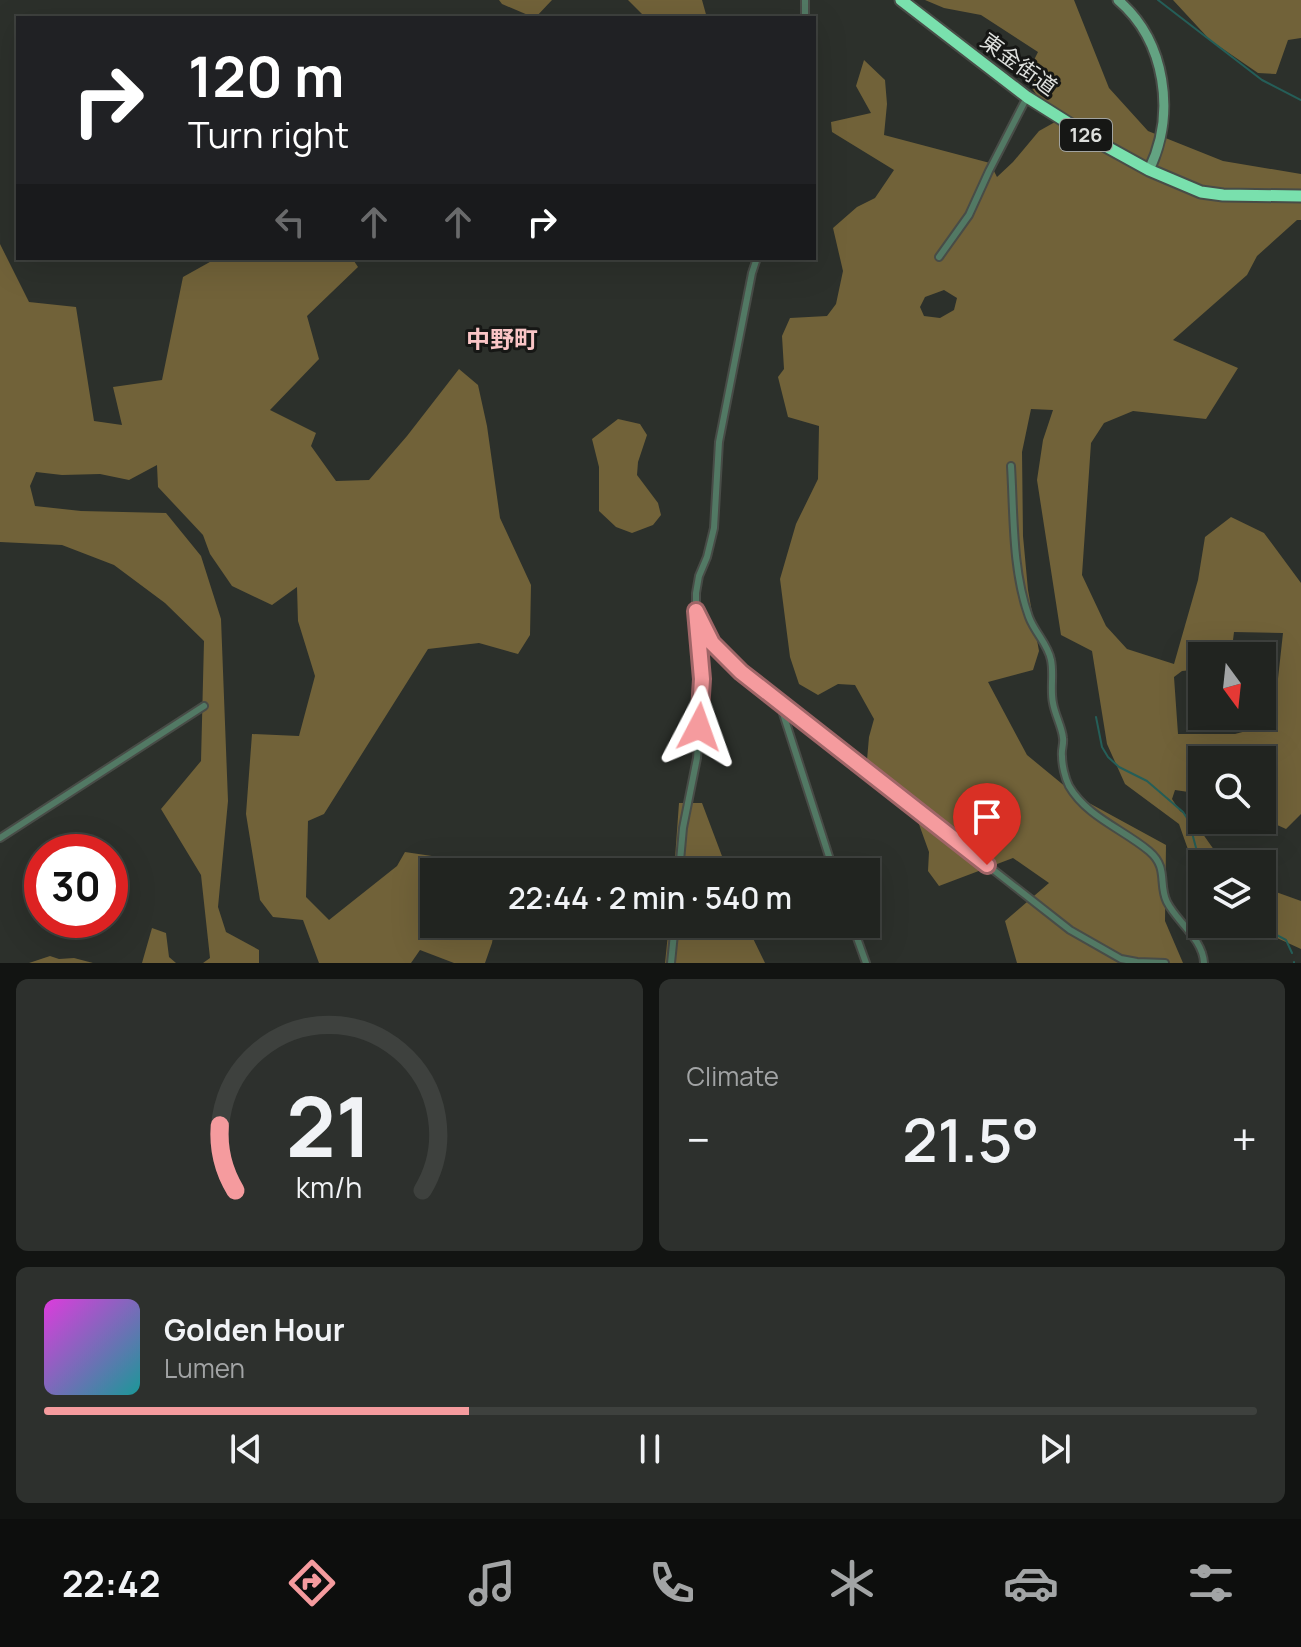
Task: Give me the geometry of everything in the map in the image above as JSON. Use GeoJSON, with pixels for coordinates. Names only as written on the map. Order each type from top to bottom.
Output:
{"type":"FeatureCollection","features":[{"type":"Feature","properties":{"kind":"highway","name":"東金街道"},"geometry":{"type":"LineString","coordinates":[[901,0],[1027,97],[1149,170],[1201,192],[1301,196]]}},
{"type":"Feature","properties":{"kind":"main road"},"geometry":{"type":"LineString","coordinates":[[1118,0],[1130,10],[1146,33],[1157,57],[1163,84],[1164,118],[1157,152],[1149,170]]}},
{"type":"Feature","properties":{"kind":"street"},"geometry":{"type":"LineString","coordinates":[[939,257],[969,215],[1027,97]]}},
{"type":"Feature","properties":{"kind":"street"},"geometry":{"type":"LineString","coordinates":[[680,858],[697,758],[702,695],[696,611],[699,576],[714,528],[719,442],[756,260]]}},
{"type":"Feature","properties":{"kind":"street"},"geometry":{"type":"LineString","coordinates":[[1011,466],[1021,586],[1029,618],[1049,651],[1053,671],[1052,700],[1063,737],[1062,758],[1066,780],[1081,801],[1156,858],[1161,867],[1168,904],[1199,946],[1204,963]]}},
{"type":"Feature","properties":{"kind":"street"},"geometry":{"type":"LineString","coordinates":[[696,611],[712,643],[741,672],[1070,930],[1121,959],[1165,963]]}},
{"type":"Feature","properties":{"kind":"street"},"geometry":{"type":"LineString","coordinates":[[779,701],[829,858]]}},
{"type":"Feature","properties":{"kind":"street"},"geometry":{"type":"LineString","coordinates":[[0,838],[204,706]]}},
{"type":"Feature","properties":{"kind":"street"},"geometry":{"type":"LineString","coordinates":[[671,963],[674,938]]}},
{"type":"Feature","properties":{"kind":"street"},"geometry":{"type":"LineString","coordinates":[[857,938],[866,963]]}},
{"type":"Feature","properties":{"kind":"shaded area"},"geometry":{"type":"Polygon","coordinates":[[[499,0],[552,0],[537,16],[502,4],[499,0]]]}},
{"type":"Feature","properties":{"kind":"shaded area"},"geometry":{"type":"Polygon","coordinates":[[[628,0],[702,0],[706,16],[644,16],[628,0]]]}},
{"type":"Feature","properties":{"kind":"shaded area"},"geometry":{"type":"Polygon","coordinates":[[[925,0],[1074,0],[1109,88],[1148,131],[1223,161],[1301,174],[1301,220],[1297,220],[1257,256],[1247,275],[1173,340],[1238,368],[1206,419],[1133,411],[1104,423],[1091,443],[1082,575],[1106,626],[1127,649],[1174,664],[1198,580],[1205,537],[1231,517],[1264,533],[1301,583],[1301,814],[1286,829],[1276,824],[1276,746],[1188,746],[1188,792],[1175,790],[1172,799],[1188,817],[1188,834],[1203,834],[1214,850],[1188,850],[1179,824],[1125,784],[1107,744],[1092,651],[1061,635],[1037,480],[1043,440],[1053,410],[1031,409],[1022,452],[1023,536],[1028,590],[1039,651],[1033,670],[988,682],[1027,755],[1078,797],[1166,845],[1165,921],[1183,963],[1017,963],[1005,921],[1049,883],[1013,858],[939,886],[928,871],[929,852],[911,802],[867,760],[874,719],[855,685],[838,684],[818,695],[799,684],[790,657],[780,579],[796,524],[818,479],[819,426],[788,417],[778,377],[784,369],[782,336],[790,318],[827,316],[836,304],[843,271],[833,228],[857,207],[875,198],[894,170],[832,132],[831,122],[871,113],[856,86],[864,60],[885,80],[887,104],[884,135],[990,163],[997,177],[1039,131],[1055,122],[1025,78],[1038,52],[981,15],[944,8],[925,0]],[[944,290],[925,297],[920,307],[924,316],[940,318],[954,310],[957,298],[944,290]]]}},
{"type":"Feature","properties":{"kind":"shaded area"},"geometry":{"type":"Polygon","coordinates":[[[1173,0],[1301,0],[1301,38],[1288,40],[1276,74],[1258,73],[1210,40],[1173,0]]]}},
{"type":"Feature","properties":{"kind":"shaded area"},"geometry":{"type":"Polygon","coordinates":[[[0,244],[29,302],[76,307],[94,421],[122,425],[113,387],[162,380],[183,277],[213,260],[353,260],[358,267],[307,316],[319,359],[270,410],[316,433],[311,446],[336,481],[369,480],[459,369],[478,385],[500,518],[531,585],[530,635],[518,654],[479,643],[428,649],[324,814],[308,821],[306,897],[329,920],[397,866],[405,852],[445,858],[420,858],[420,938],[493,938],[485,963],[454,963],[420,950],[411,963],[319,963],[303,920],[273,917],[260,900],[246,814],[252,734],[299,736],[315,676],[298,621],[297,587],[272,605],[232,586],[210,554],[203,535],[158,487],[157,465],[129,480],[100,474],[36,472],[30,486],[35,506],[81,511],[166,513],[201,556],[221,619],[228,801],[218,907],[226,932],[259,950],[259,963],[203,963],[210,958],[201,875],[161,809],[201,761],[204,641],[165,603],[114,565],[62,545],[0,542],[0,244]]]}},
{"type":"Feature","properties":{"kind":"shaded area"},"geometry":{"type":"Polygon","coordinates":[[[618,419],[640,424],[647,435],[637,475],[658,503],[661,515],[653,525],[632,533],[616,527],[599,511],[599,467],[592,439],[618,419]]]}},
{"type":"Feature","properties":{"kind":"shaded area"},"geometry":{"type":"Polygon","coordinates":[[[679,803],[702,803],[723,858],[675,858],[679,803]]]}},
{"type":"Feature","properties":{"kind":"shaded area"},"geometry":{"type":"Polygon","coordinates":[[[1276,892],[1301,901],[1301,949],[1276,937],[1276,892]]]}},
{"type":"Feature","properties":{"kind":"shaded area"},"geometry":{"type":"Polygon","coordinates":[[[152,928],[166,933],[169,957],[176,963],[142,963],[152,928]]]}},
{"type":"Feature","properties":{"kind":"shaded area"},"geometry":{"type":"Polygon","coordinates":[[[668,938],[753,938],[765,963],[665,963],[668,938]]]}},
{"type":"Feature","properties":{"kind":"shaded area"},"geometry":{"type":"Polygon","coordinates":[[[50,956],[74,958],[93,963],[29,963],[50,956]]]}},
{"type":"Feature","properties":{"kind":"waterway"},"geometry":{"type":"LineString","coordinates":[[1158,0],[1262,80],[1301,100]]}},
{"type":"Feature","properties":{"kind":"waterway"},"geometry":{"type":"LineString","coordinates":[[1096,717],[1102,747],[1108,757],[1119,767],[1147,781],[1183,812],[1189,821],[1197,850]]}},
{"type":"Feature","properties":{"kind":"waterway"},"geometry":{"type":"LineString","coordinates":[[1276,935],[1286,940],[1292,953]]}},
{"type":"Feature","properties":{"kind":"district","name":"中野町"},"geometry":{"type":"Point","coordinates":[502,340]}},
{"type":"Feature","properties":{"kind":"route"},"geometry":{"type":"LineString","coordinates":[[699,727],[702,679],[696,611],[712,643],[741,672],[987,865]]}}]}
